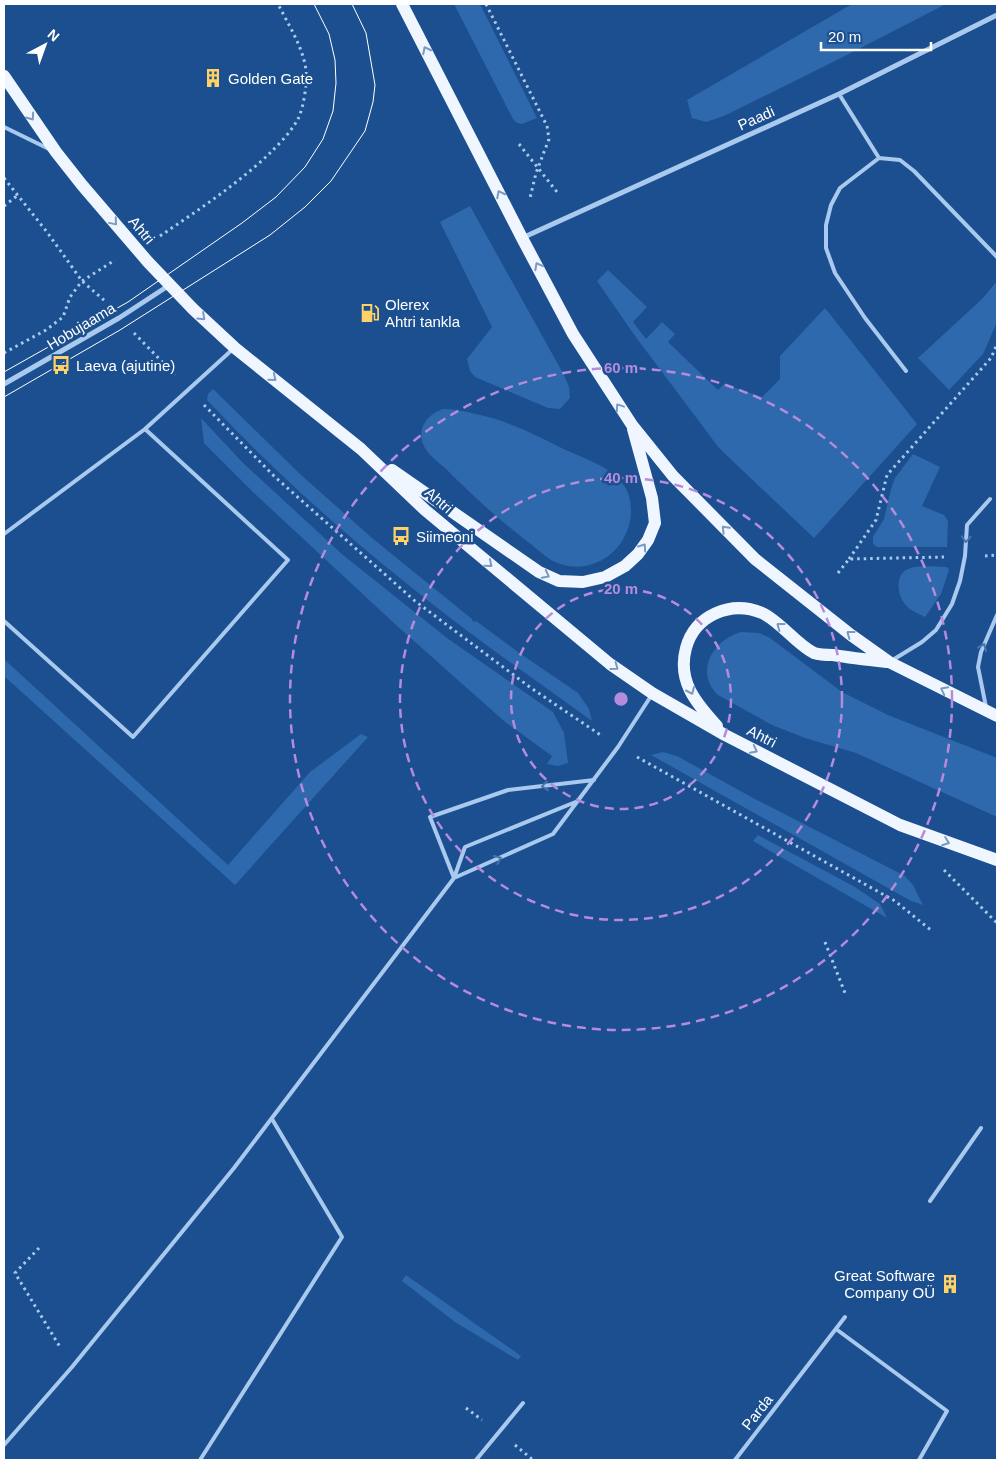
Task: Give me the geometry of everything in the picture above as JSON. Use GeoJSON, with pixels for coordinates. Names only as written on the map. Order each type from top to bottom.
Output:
{"type":"FeatureCollection","features":[{"type":"Feature","properties":{"kind":"main road"},"geometry":{"type":"LineString","coordinates":[[402,4],[573,334],[632,425],[673,476],[755,559],[821,612],[889,662],[992,714]]}},
{"type":"Feature","properties":{"kind":"main road","name":"Ahtri"},"geometry":{"type":"LineString","coordinates":[[4,76],[56,152],[138,250],[170,285],[235,348],[361,449],[425,510],[610,664],[652,693],[725,735],[900,825],[997,860]]}},
{"type":"Feature","properties":{"kind":"main road"},"geometry":{"type":"LineString","coordinates":[[361,449],[539,572],[559,581],[583,582],[605,577],[625,566],[638,554],[648,540],[655,522],[652,498],[632,425]]}},
{"type":"Feature","properties":{"kind":"main road"},"geometry":{"type":"LineString","coordinates":[[725,735],[697,704],[689,688],[683,668],[688,640],[694,630],[702,620],[723,610],[744,609],[763,614],[815,653],[889,662]]}},
{"type":"Feature","properties":{"kind":"street","name":"Paadi"},"geometry":{"type":"LineString","coordinates":[[522,238],[839,94],[997,15]]}},
{"type":"Feature","properties":{"kind":"street","name":"Hobujaama"},"geometry":{"type":"LineString","coordinates":[[4,384],[119,318],[170,285]]}},
{"type":"Feature","properties":{"kind":"lane"},"geometry":{"type":"LineString","coordinates":[[839,94],[880,158]]}},
{"type":"Feature","properties":{"kind":"lane"},"geometry":{"type":"LineString","coordinates":[[4,127],[56,152]]}},
{"type":"Feature","properties":{"kind":"lane"},"geometry":{"type":"LineString","coordinates":[[906,371],[865,318],[835,272],[826,248],[831,205],[840,188],[880,158],[900,160],[914,171],[997,257]]}},
{"type":"Feature","properties":{"kind":"lane"},"geometry":{"type":"LineString","coordinates":[[4,534],[145,429],[235,348]]}},
{"type":"Feature","properties":{"kind":"lane"},"geometry":{"type":"LineString","coordinates":[[4,621],[133,738],[288,560],[145,429]]}},
{"type":"Feature","properties":{"kind":"lane"},"geometry":{"type":"LineString","coordinates":[[889,662],[922,642],[936,630],[952,604],[960,581],[965,556],[967,525],[990,498]]}},
{"type":"Feature","properties":{"kind":"lane"},"geometry":{"type":"LineString","coordinates":[[992,714],[978,667],[981,652],[997,615]]}},
{"type":"Feature","properties":{"kind":"lane"},"geometry":{"type":"LineString","coordinates":[[454,878],[553,834],[618,747],[652,693]]}},
{"type":"Feature","properties":{"kind":"lane"},"geometry":{"type":"LineString","coordinates":[[454,878],[430,817],[508,790],[594,780]]}},
{"type":"Feature","properties":{"kind":"lane"},"geometry":{"type":"LineString","coordinates":[[4,1445],[72,1367],[234,1168],[454,878],[466,847],[578,801]]}},
{"type":"Feature","properties":{"kind":"lane"},"geometry":{"type":"LineString","coordinates":[[200,1460],[342,1237],[272,1118]]}},
{"type":"Feature","properties":{"kind":"lane"},"geometry":{"type":"LineString","coordinates":[[930,1201],[981,1128]]}},
{"type":"Feature","properties":{"kind":"lane","name":"Parda"},"geometry":{"type":"LineString","coordinates":[[735,1460],[845,1316]]}},
{"type":"Feature","properties":{"kind":"lane"},"geometry":{"type":"LineString","coordinates":[[836,1329],[947,1411],[919,1460]]}},
{"type":"Feature","properties":{"kind":"lane"},"geometry":{"type":"LineString","coordinates":[[476,1460],[523,1403]]}},
{"type":"Feature","properties":{"kind":"path"},"geometry":{"type":"LineString","coordinates":[[4,352],[46,330],[63,317],[70,297],[82,281],[118,259],[138,250],[205,206],[254,168],[282,140],[298,119],[304,97],[306,70],[299,46],[278,4]]}},
{"type":"Feature","properties":{"kind":"path"},"geometry":{"type":"LineString","coordinates":[[486,4],[548,126],[549,140],[536,173],[522,238]]}},
{"type":"Feature","properties":{"kind":"path"},"geometry":{"type":"LineString","coordinates":[[519,144],[557,192]]}},
{"type":"Feature","properties":{"kind":"path"},"geometry":{"type":"LineString","coordinates":[[4,178],[82,281],[115,310],[119,318],[275,478],[415,601],[530,688],[618,747],[895,901],[932,932]]}},
{"type":"Feature","properties":{"kind":"path"},"geometry":{"type":"LineString","coordinates":[[4,206],[18,195]]}},
{"type":"Feature","properties":{"kind":"path"},"geometry":{"type":"LineString","coordinates":[[838,573],[876,520],[887,475],[991,358],[997,344]]}},
{"type":"Feature","properties":{"kind":"path"},"geometry":{"type":"LineString","coordinates":[[849,559],[997,555]]}},
{"type":"Feature","properties":{"kind":"path"},"geometry":{"type":"LineString","coordinates":[[940,866],[997,923]]}},
{"type":"Feature","properties":{"kind":"path"},"geometry":{"type":"LineString","coordinates":[[825,942],[845,993]]}},
{"type":"Feature","properties":{"kind":"path"},"geometry":{"type":"LineString","coordinates":[[39,1248],[16,1273],[72,1367]]}},
{"type":"Feature","properties":{"kind":"shaded area"},"geometry":{"type":"Polygon","coordinates":[[[454,4],[480,4],[537,118],[522,124],[517,123],[513,119],[454,4]]]}},
{"type":"Feature","properties":{"kind":"shaded area"},"geometry":{"type":"Polygon","coordinates":[[[852,4],[946,4],[724,116],[706,122],[692,118],[687,100],[852,4]]]}},
{"type":"Feature","properties":{"kind":"shaded area"},"geometry":{"type":"Polygon","coordinates":[[[470,206],[564,375],[569,387],[570,398],[560,409],[548,408],[475,377],[470,371],[467,359],[492,327],[440,222],[470,206]]]}},
{"type":"Feature","properties":{"kind":"shaded area"},"geometry":{"type":"Polygon","coordinates":[[[608,270],[647,307],[633,322],[646,339],[662,322],[675,334],[668,342],[718,390],[724,384],[762,397],[780,379],[780,356],[825,308],[917,424],[814,538],[719,448],[635,336],[597,281],[608,270]]]}},
{"type":"Feature","properties":{"kind":"shaded area"},"geometry":{"type":"Polygon","coordinates":[[[997,281],[997,322],[983,354],[949,390],[918,358],[983,298],[997,281]]]}},
{"type":"Feature","properties":{"kind":"shaded area"},"geometry":{"type":"Polygon","coordinates":[[[213,389],[300,474],[372,538],[472,619],[473,622],[476,621],[578,693],[589,709],[592,721],[452,619],[380,562],[329,518],[254,449],[207,400],[208,394],[213,389]]]}},
{"type":"Feature","properties":{"kind":"shaded area"},"geometry":{"type":"Polygon","coordinates":[[[443,409],[471,413],[514,426],[595,463],[612,473],[627,490],[631,510],[629,527],[615,550],[593,564],[580,567],[567,566],[550,559],[507,525],[433,458],[425,448],[421,432],[425,422],[433,414],[443,409]]]}},
{"type":"Feature","properties":{"kind":"shaded area"},"geometry":{"type":"Polygon","coordinates":[[[201,418],[242,462],[343,555],[447,638],[553,712],[564,733],[568,763],[558,766],[547,764],[552,756],[504,721],[396,625],[255,494],[204,443],[201,418]]]}},
{"type":"Feature","properties":{"kind":"shaded area"},"geometry":{"type":"Polygon","coordinates":[[[913,454],[940,467],[922,506],[944,515],[948,521],[947,547],[877,547],[873,544],[873,537],[884,519],[895,478],[913,454]]]}},
{"type":"Feature","properties":{"kind":"shaded area"},"geometry":{"type":"Polygon","coordinates":[[[915,567],[947,567],[949,570],[941,594],[925,617],[907,606],[902,600],[899,589],[902,573],[915,567]]]}},
{"type":"Feature","properties":{"kind":"shaded area"},"geometry":{"type":"Polygon","coordinates":[[[741,632],[759,633],[770,638],[842,692],[888,715],[997,758],[997,817],[856,753],[805,738],[772,725],[718,695],[711,686],[708,677],[707,667],[710,658],[722,642],[741,632]]]}},
{"type":"Feature","properties":{"kind":"shaded area"},"geometry":{"type":"Polygon","coordinates":[[[4,659],[228,865],[310,772],[361,734],[368,737],[235,885],[4,676],[4,659]]]}},
{"type":"Feature","properties":{"kind":"shaded area"},"geometry":{"type":"Polygon","coordinates":[[[663,752],[677,756],[755,799],[905,876],[913,885],[923,905],[911,901],[651,755],[663,752]]]}},
{"type":"Feature","properties":{"kind":"shaded area"},"geometry":{"type":"Polygon","coordinates":[[[758,835],[855,887],[880,904],[887,918],[753,841],[758,835]]]}},
{"type":"Feature","properties":{"kind":"shaded area"},"geometry":{"type":"Polygon","coordinates":[[[406,1275],[521,1356],[518,1360],[455,1322],[402,1281],[406,1275]]]}},
{"type":"Feature","properties":{"kind":"tram line"},"geometry":{"type":"LineString","coordinates":[[4,372],[128,302],[242,223],[276,197],[305,167],[323,139],[333,111],[336,83],[335,60],[329,34],[314,4]]}},
{"type":"Feature","properties":{"kind":"tram line"},"geometry":{"type":"LineString","coordinates":[[4,397],[120,330],[270,235],[305,207],[331,181],[365,131],[373,102],[375,85],[366,33],[352,4]]}},
{"type":"Feature","properties":{"kind":"place","name":"Golden Gate"},"geometry":{"type":"Point","coordinates":[213,78]}},
{"type":"Feature","properties":{"kind":"place","name":"Olerex Ahtri tankla"},"geometry":{"type":"Point","coordinates":[370,313]}},
{"type":"Feature","properties":{"kind":"place","name":"Laeva (ajutine)"},"geometry":{"type":"Point","coordinates":[61,365]}},
{"type":"Feature","properties":{"kind":"place","name":"Siimeoni"},"geometry":{"type":"Point","coordinates":[401,536]}},
{"type":"Feature","properties":{"kind":"place","name":"Great Software Company OÜ"},"geometry":{"type":"Point","coordinates":[950,1284]}}]}
